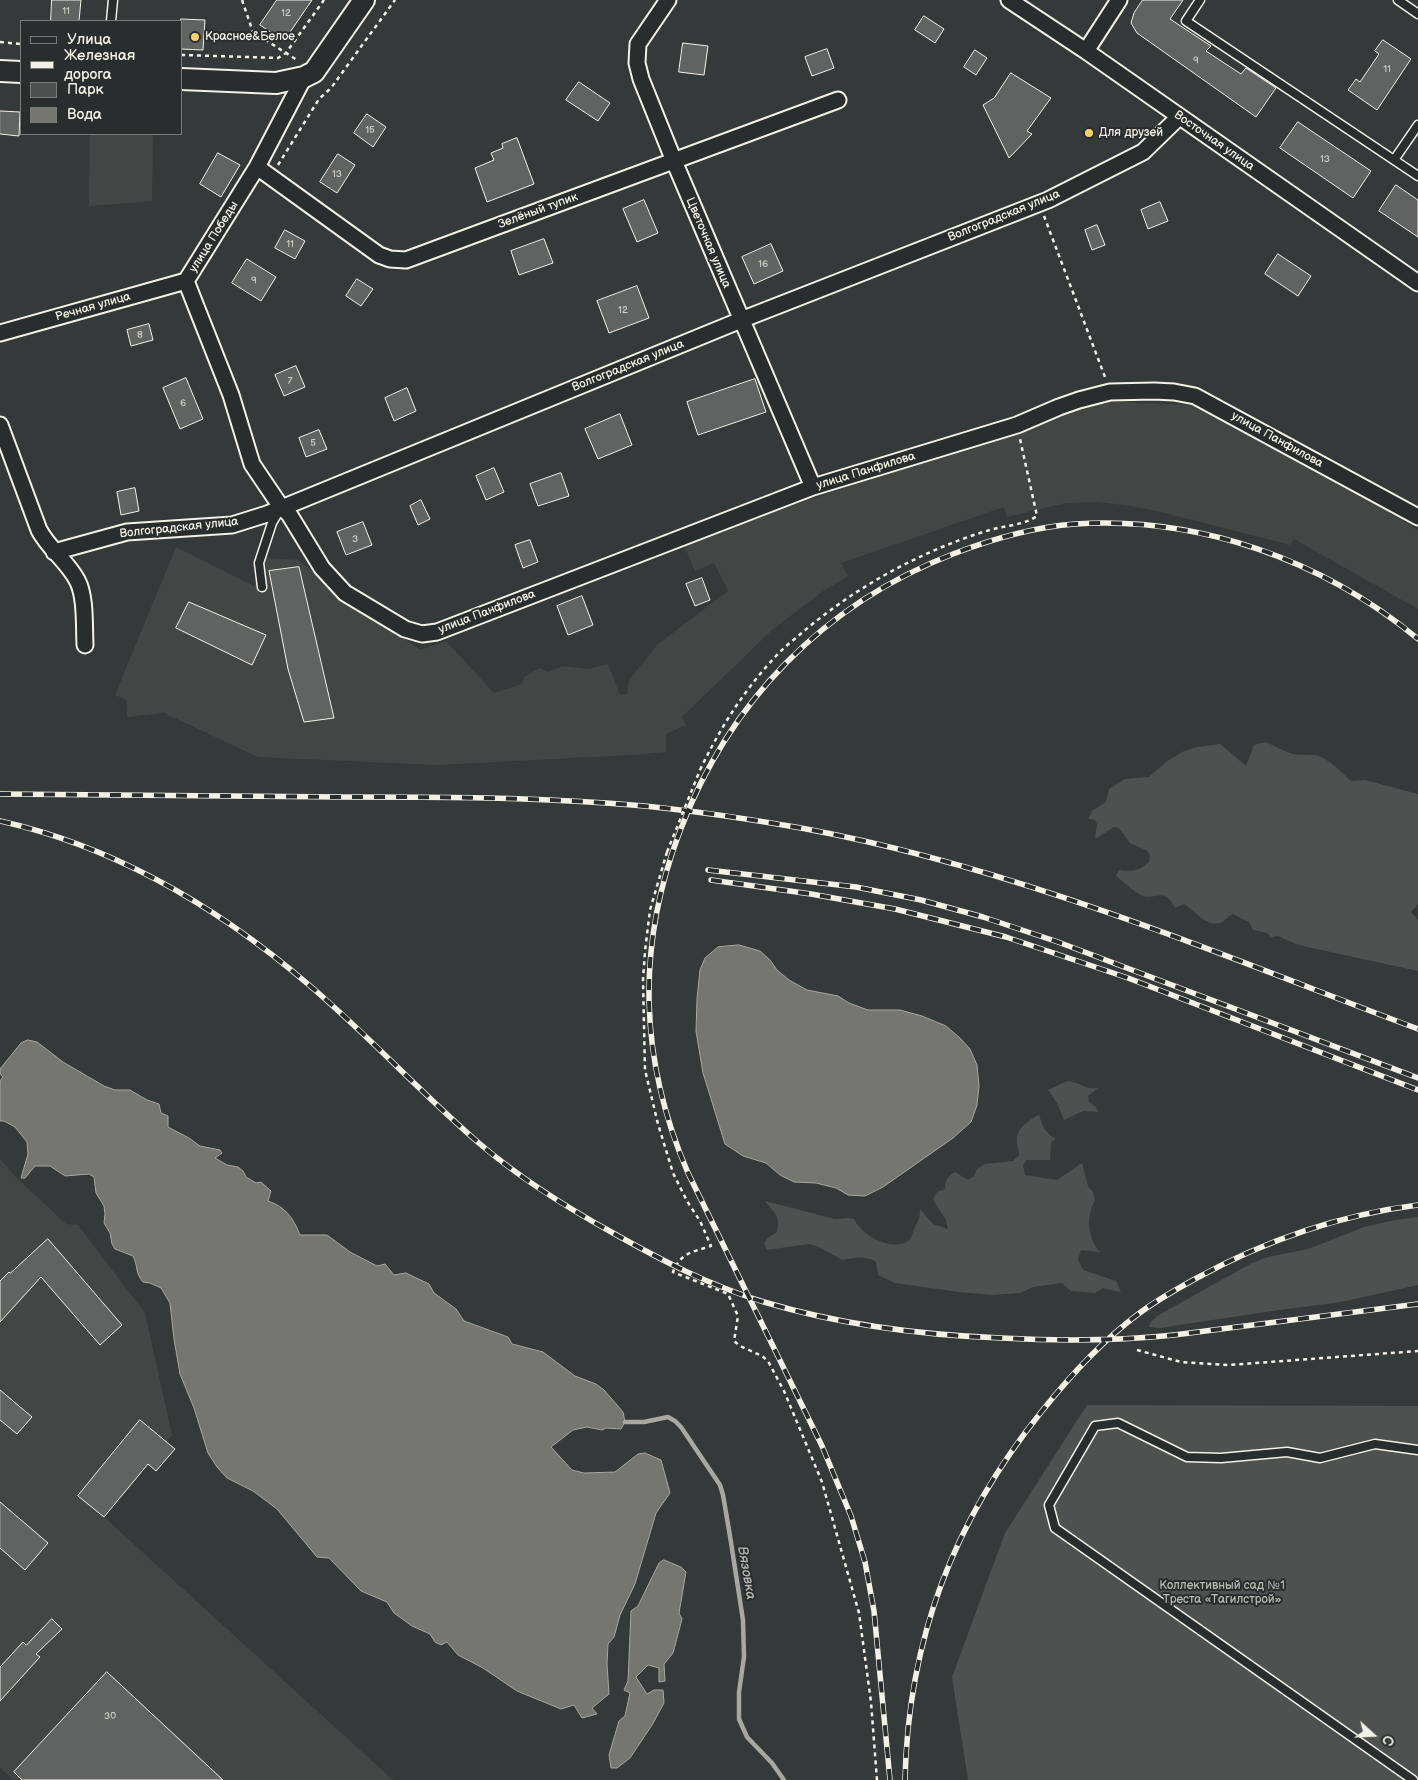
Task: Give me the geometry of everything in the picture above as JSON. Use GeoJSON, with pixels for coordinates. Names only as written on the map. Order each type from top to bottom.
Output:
{"type":"FeatureCollection","features":[{"type":"Feature","properties":{"kind":"street","name":"улица Победы"},"geometry":{"type":"LineString","coordinates":[[322,568],[289,514],[281,507],[252,464],[231,396],[186,281],[262,171],[309,74],[364,0]]}},
{"type":"Feature","properties":{"kind":"street","name":"Цветочная улица"},"geometry":{"type":"LineString","coordinates":[[668,0],[638,44],[637,62],[642,80],[674,161],[813,487]]}},
{"type":"Feature","properties":{"kind":"street","name":"Восточная улица"},"geometry":{"type":"LineString","coordinates":[[1009,0],[1086,51],[1418,282]]}},
{"type":"Feature","properties":{"kind":"street"},"geometry":{"type":"LineString","coordinates":[[1086,51],[1119,0]]}},
{"type":"Feature","properties":{"kind":"street"},"geometry":{"type":"LineString","coordinates":[[0,71],[20,72]]}},
{"type":"Feature","properties":{"kind":"street"},"geometry":{"type":"LineString","coordinates":[[182,79],[276,83],[309,74]]}},
{"type":"Feature","properties":{"kind":"street","name":"Зелёный тупик"},"geometry":{"type":"LineString","coordinates":[[262,171],[379,254],[390,259],[406,260],[838,100]]}},
{"type":"Feature","properties":{"kind":"street","name":"Волгоградская улица"},"geometry":{"type":"LineString","coordinates":[[54,552],[127,532],[232,525],[252,519],[741,320],[1039,203],[1142,152],[1179,117]]}},
{"type":"Feature","properties":{"kind":"street","name":"Речная улица"},"geometry":{"type":"LineString","coordinates":[[0,333],[186,281]]}},
{"type":"Feature","properties":{"kind":"street","name":"улица Панфилова"},"geometry":{"type":"LineString","coordinates":[[322,568],[345,593],[405,630],[422,634],[437,632],[813,487],[1017,425],[1059,407],[1110,392],[1154,391],[1195,396],[1418,517]]}},
{"type":"Feature","properties":{"kind":"street"},"geometry":{"type":"LineString","coordinates":[[0,425],[33,518],[46,542],[68,567],[78,582],[82,597],[85,645]]}},
{"type":"Feature","properties":{"kind":"lane"},"geometry":{"type":"LineString","coordinates":[[111,20],[113,0]]}},
{"type":"Feature","properties":{"kind":"lane"},"geometry":{"type":"LineString","coordinates":[[1200,0],[1186,20],[1418,176]]}},
{"type":"Feature","properties":{"kind":"lane"},"geometry":{"type":"LineString","coordinates":[[1398,0],[1418,14]]}},
{"type":"Feature","properties":{"kind":"lane"},"geometry":{"type":"LineString","coordinates":[[1394,160],[1418,125]]}},
{"type":"Feature","properties":{"kind":"lane"},"geometry":{"type":"LineString","coordinates":[[262,587],[259,563],[272,523],[281,507]]}},
{"type":"Feature","properties":{"kind":"lane"},"geometry":{"type":"LineString","coordinates":[[1413,1780],[1055,1528],[1049,1505],[1095,1426],[1118,1423],[1187,1457],[1221,1458],[1287,1452],[1320,1458],[1375,1444],[1418,1450]]}},
{"type":"Feature","properties":{"kind":"path"},"geometry":{"type":"LineString","coordinates":[[242,0],[254,32],[286,53],[309,74]]}},
{"type":"Feature","properties":{"kind":"path"},"geometry":{"type":"LineString","coordinates":[[182,55],[278,58],[286,53],[324,0]]}},
{"type":"Feature","properties":{"kind":"path"},"geometry":{"type":"LineString","coordinates":[[262,171],[280,163],[319,100],[331,88],[395,0]]}},
{"type":"Feature","properties":{"kind":"path"},"geometry":{"type":"LineString","coordinates":[[0,42],[20,44]]}},
{"type":"Feature","properties":{"kind":"path"},"geometry":{"type":"LineString","coordinates":[[1039,203],[1110,392]]}},
{"type":"Feature","properties":{"kind":"path"},"geometry":{"type":"LineString","coordinates":[[876,1780],[871,1702],[859,1612],[822,1482],[784,1391],[768,1362],[762,1356],[740,1346],[734,1341],[738,1316],[728,1294],[673,1272],[676,1263],[684,1255],[712,1246],[673,1174],[645,1070],[643,980],[646,937],[654,892],[667,852],[700,770],[721,729],[744,694],[777,655],[824,614],[866,585],[902,564],[948,545],[994,529],[1030,521],[1037,516],[1017,425]]}},
{"type":"Feature","properties":{"kind":"path"},"geometry":{"type":"LineString","coordinates":[[1137,1350],[1182,1362],[1229,1365],[1418,1351]]}},
{"type":"Feature","properties":{"kind":"shaded area"},"geometry":{"type":"Polygon","coordinates":[[[90,135],[153,135],[152,201],[89,206],[90,135]]]}},
{"type":"Feature","properties":{"kind":"shaded area"},"geometry":{"type":"Polygon","coordinates":[[[1093,401],[1194,405],[1354,491],[1418,530],[1418,609],[1294,539],[1290,545],[1170,514],[1098,502],[1066,503],[1007,517],[1004,507],[841,563],[848,576],[822,592],[772,630],[682,717],[686,725],[666,734],[666,752],[437,765],[258,757],[164,713],[127,717],[127,700],[115,695],[176,547],[254,586],[267,558],[298,560],[420,650],[446,641],[494,693],[522,684],[524,677],[540,668],[548,672],[562,666],[589,669],[608,664],[620,695],[627,694],[629,680],[658,644],[728,591],[714,563],[695,571],[684,545],[813,498],[1025,430],[1061,412],[1093,401]]]}},
{"type":"Feature","properties":{"kind":"shaded area"},"geometry":{"type":"Polygon","coordinates":[[[0,1159],[18,1179],[66,1224],[78,1225],[145,1313],[172,1435],[104,1517],[393,1780],[13,1780],[0,1768],[0,1159]]]}},
{"type":"Feature","properties":{"kind":"green space"},"geometry":{"type":"Polygon","coordinates":[[[1265,742],[1293,754],[1313,755],[1323,758],[1334,765],[1351,781],[1365,780],[1418,794],[1418,904],[1411,912],[1418,920],[1418,971],[1296,944],[1278,936],[1271,937],[1267,933],[1253,930],[1249,922],[1233,914],[1222,922],[1210,923],[1184,904],[1175,908],[1164,896],[1143,896],[1116,876],[1119,870],[1132,871],[1139,869],[1149,862],[1150,855],[1146,850],[1130,843],[1119,828],[1114,827],[1095,839],[1097,824],[1095,820],[1088,819],[1093,810],[1106,802],[1109,789],[1125,779],[1149,777],[1166,762],[1182,752],[1197,747],[1220,744],[1246,766],[1254,745],[1265,742]]]}},
{"type":"Feature","properties":{"kind":"green space"},"geometry":{"type":"Polygon","coordinates":[[[1067,1081],[1089,1088],[1098,1088],[1088,1096],[1089,1102],[1099,1112],[1083,1111],[1064,1120],[1057,1103],[1048,1090],[1067,1081]]]}},
{"type":"Feature","properties":{"kind":"green space"},"geometry":{"type":"Polygon","coordinates":[[[1039,1114],[1044,1129],[1056,1139],[1051,1142],[1050,1160],[1027,1160],[1023,1165],[1025,1175],[1057,1180],[1082,1163],[1088,1186],[1093,1192],[1095,1200],[1090,1213],[1090,1233],[1100,1252],[1081,1250],[1078,1260],[1083,1270],[1116,1281],[1121,1292],[1103,1288],[1095,1293],[1071,1291],[1062,1283],[1033,1287],[1020,1293],[992,1295],[959,1292],[895,1283],[878,1275],[876,1262],[872,1260],[859,1258],[842,1260],[819,1247],[809,1244],[767,1250],[764,1243],[777,1232],[778,1222],[776,1215],[765,1201],[835,1219],[854,1219],[863,1231],[886,1243],[901,1244],[910,1239],[918,1220],[920,1209],[933,1224],[948,1229],[946,1220],[933,1200],[937,1192],[945,1189],[948,1177],[955,1172],[968,1180],[974,1176],[977,1169],[985,1164],[1013,1161],[1019,1155],[1017,1140],[1020,1130],[1039,1114]]]}},
{"type":"Feature","properties":{"kind":"green space"},"geometry":{"type":"Polygon","coordinates":[[[1418,1217],[1418,1285],[1341,1302],[1160,1328],[1149,1327],[1150,1323],[1157,1316],[1252,1263],[1268,1257],[1308,1249],[1364,1227],[1418,1217]]]}},
{"type":"Feature","properties":{"kind":"green space","name":"Коллективный сад №1 Треста «Тагилстрой»"},"geometry":{"type":"Polygon","coordinates":[[[1087,1405],[1418,1406],[1418,1780],[968,1780],[952,1677],[1005,1533],[1087,1405]]]}},
{"type":"Feature","properties":{"kind":"water"},"geometry":{"type":"Polygon","coordinates":[[[739,945],[760,951],[789,980],[807,990],[838,996],[849,1003],[868,1010],[900,1010],[922,1016],[946,1026],[970,1049],[977,1065],[979,1086],[977,1105],[971,1122],[953,1138],[883,1187],[865,1196],[848,1195],[836,1188],[816,1183],[794,1182],[780,1175],[766,1163],[743,1156],[725,1144],[703,1073],[696,1031],[697,999],[700,970],[705,958],[718,947],[739,945]]]}},
{"type":"Feature","properties":{"kind":"water"},"geometry":{"type":"Polygon","coordinates":[[[28,1040],[37,1042],[63,1062],[104,1086],[115,1090],[130,1090],[147,1100],[159,1104],[161,1113],[168,1116],[168,1127],[200,1146],[220,1150],[222,1153],[215,1158],[227,1165],[238,1167],[246,1177],[256,1183],[261,1182],[271,1191],[268,1201],[280,1206],[288,1214],[295,1223],[300,1235],[327,1235],[350,1252],[377,1266],[385,1264],[394,1275],[406,1273],[429,1284],[434,1293],[456,1309],[464,1321],[508,1337],[512,1344],[543,1352],[575,1376],[596,1384],[604,1390],[623,1412],[625,1422],[621,1429],[606,1428],[602,1430],[587,1427],[573,1430],[551,1447],[572,1470],[584,1473],[615,1472],[638,1454],[645,1453],[661,1460],[670,1493],[656,1513],[635,1584],[620,1615],[614,1637],[608,1644],[609,1694],[592,1708],[597,1714],[582,1718],[574,1705],[561,1709],[517,1691],[483,1668],[458,1655],[447,1642],[441,1645],[435,1642],[430,1634],[412,1626],[394,1613],[387,1602],[361,1591],[329,1558],[317,1557],[277,1509],[253,1491],[227,1478],[217,1467],[208,1453],[194,1408],[180,1374],[170,1303],[161,1288],[143,1282],[133,1256],[115,1249],[110,1233],[104,1223],[104,1206],[96,1193],[94,1177],[89,1174],[65,1176],[50,1166],[35,1166],[25,1178],[21,1178],[28,1154],[27,1142],[15,1127],[0,1121],[0,1081],[3,1077],[0,1074],[0,1069],[21,1043],[28,1040]]]}},
{"type":"Feature","properties":{"kind":"water"},"geometry":{"type":"Polygon","coordinates":[[[664,1560],[681,1567],[686,1572],[679,1613],[682,1619],[673,1653],[664,1664],[665,1681],[659,1682],[659,1668],[648,1665],[636,1677],[647,1694],[654,1690],[663,1690],[664,1703],[630,1758],[617,1768],[611,1768],[609,1755],[619,1721],[625,1716],[630,1693],[624,1690],[628,1681],[631,1611],[638,1606],[659,1563],[664,1560]]]}},
{"type":"Feature","properties":{"kind":"building"},"geometry":{"type":"Polygon","coordinates":[[[52,0],[81,0],[79,20],[51,20],[52,0]]]}},
{"type":"Feature","properties":{"kind":"building"},"geometry":{"type":"Polygon","coordinates":[[[277,0],[312,0],[284,41],[260,25],[277,0]]]}},
{"type":"Feature","properties":{"kind":"building"},"geometry":{"type":"Polygon","coordinates":[[[1143,0],[1183,0],[1170,19],[1211,46],[1206,51],[1241,74],[1246,68],[1276,88],[1256,117],[1137,33],[1131,23],[1134,13],[1143,0]]]}},
{"type":"Feature","properties":{"kind":"building"},"geometry":{"type":"Polygon","coordinates":[[[924,16],[944,29],[935,43],[915,30],[924,16]]]}},
{"type":"Feature","properties":{"kind":"building"},"geometry":{"type":"Polygon","coordinates":[[[181,20],[205,20],[203,50],[182,49],[181,20]]]}},
{"type":"Feature","properties":{"kind":"building"},"geometry":{"type":"Polygon","coordinates":[[[1383,40],[1411,59],[1377,110],[1348,90],[1356,79],[1360,82],[1379,54],[1375,51],[1383,40]]]}},
{"type":"Feature","properties":{"kind":"building"},"geometry":{"type":"Polygon","coordinates":[[[683,43],[708,46],[704,75],[679,72],[683,43]]]}},
{"type":"Feature","properties":{"kind":"building"},"geometry":{"type":"Polygon","coordinates":[[[827,49],[834,68],[812,76],[805,57],[827,49]]]}},
{"type":"Feature","properties":{"kind":"building"},"geometry":{"type":"Polygon","coordinates":[[[975,50],[987,58],[976,75],[964,67],[975,50]]]}},
{"type":"Feature","properties":{"kind":"building"},"geometry":{"type":"Polygon","coordinates":[[[1011,73],[1051,98],[1027,131],[1032,134],[1009,158],[983,105],[994,98],[1011,73]]]}},
{"type":"Feature","properties":{"kind":"building"},"geometry":{"type":"Polygon","coordinates":[[[579,82],[610,103],[598,121],[566,100],[579,82]]]}},
{"type":"Feature","properties":{"kind":"building"},"geometry":{"type":"Polygon","coordinates":[[[0,111],[20,112],[19,136],[0,134],[0,111]]]}},
{"type":"Feature","properties":{"kind":"building"},"geometry":{"type":"Polygon","coordinates":[[[367,114],[386,127],[373,147],[354,133],[367,114]]]}},
{"type":"Feature","properties":{"kind":"building"},"geometry":{"type":"Polygon","coordinates":[[[1298,122],[1371,171],[1353,198],[1280,148],[1298,122]]]}},
{"type":"Feature","properties":{"kind":"building"},"geometry":{"type":"Polygon","coordinates":[[[517,138],[534,184],[487,202],[475,168],[494,160],[491,153],[503,148],[502,144],[517,138]]]}},
{"type":"Feature","properties":{"kind":"building"},"geometry":{"type":"Polygon","coordinates":[[[218,153],[240,165],[221,197],[200,184],[218,153]]]}},
{"type":"Feature","properties":{"kind":"building"},"geometry":{"type":"Polygon","coordinates":[[[338,154],[355,165],[337,193],[320,182],[338,154]]]}},
{"type":"Feature","properties":{"kind":"building"},"geometry":{"type":"Polygon","coordinates":[[[1396,185],[1418,200],[1418,237],[1379,211],[1396,185]]]}},
{"type":"Feature","properties":{"kind":"building"},"geometry":{"type":"Polygon","coordinates":[[[644,200],[658,233],[637,242],[623,209],[644,200]]]}},
{"type":"Feature","properties":{"kind":"building"},"geometry":{"type":"Polygon","coordinates":[[[1160,202],[1168,221],[1148,229],[1141,210],[1160,202]]]}},
{"type":"Feature","properties":{"kind":"building"},"geometry":{"type":"Polygon","coordinates":[[[1097,225],[1105,245],[1092,250],[1085,230],[1097,225]]]}},
{"type":"Feature","properties":{"kind":"building"},"geometry":{"type":"Polygon","coordinates":[[[285,230],[305,241],[295,259],[275,248],[285,230]]]}},
{"type":"Feature","properties":{"kind":"building"},"geometry":{"type":"Polygon","coordinates":[[[544,239],[553,263],[519,275],[511,251],[544,239]]]}},
{"type":"Feature","properties":{"kind":"building"},"geometry":{"type":"Polygon","coordinates":[[[771,244],[783,271],[754,284],[742,257],[771,244]]]}},
{"type":"Feature","properties":{"kind":"building"},"geometry":{"type":"Polygon","coordinates":[[[1278,254],[1311,276],[1298,296],[1265,274],[1278,254]]]}},
{"type":"Feature","properties":{"kind":"building"},"geometry":{"type":"Polygon","coordinates":[[[247,259],[276,277],[261,301],[232,283],[247,259]]]}},
{"type":"Feature","properties":{"kind":"building"},"geometry":{"type":"Polygon","coordinates":[[[357,279],[373,289],[361,306],[346,296],[357,279]]]}},
{"type":"Feature","properties":{"kind":"building"},"geometry":{"type":"Polygon","coordinates":[[[637,286],[649,318],[609,333],[597,301],[637,286]]]}},
{"type":"Feature","properties":{"kind":"building"},"geometry":{"type":"Polygon","coordinates":[[[149,324],[153,340],[131,346],[127,330],[149,324]]]}},
{"type":"Feature","properties":{"kind":"building"},"geometry":{"type":"Polygon","coordinates":[[[296,366],[305,387],[284,396],[275,375],[296,366]]]}},
{"type":"Feature","properties":{"kind":"building"},"geometry":{"type":"Polygon","coordinates":[[[186,378],[203,419],[180,429],[163,388],[186,378]]]}},
{"type":"Feature","properties":{"kind":"building"},"geometry":{"type":"Polygon","coordinates":[[[755,379],[766,412],[698,435],[687,402],[755,379]]]}},
{"type":"Feature","properties":{"kind":"building"},"geometry":{"type":"Polygon","coordinates":[[[407,388],[416,411],[394,421],[385,398],[407,388]]]}},
{"type":"Feature","properties":{"kind":"building"},"geometry":{"type":"Polygon","coordinates":[[[620,414],[632,445],[598,459],[585,429],[620,414]]]}},
{"type":"Feature","properties":{"kind":"building"},"geometry":{"type":"Polygon","coordinates":[[[319,430],[327,449],[306,457],[299,438],[319,430]]]}},
{"type":"Feature","properties":{"kind":"building"},"geometry":{"type":"Polygon","coordinates":[[[494,468],[504,492],[486,500],[476,476],[494,468]]]}},
{"type":"Feature","properties":{"kind":"building"},"geometry":{"type":"Polygon","coordinates":[[[561,473],[569,496],[538,506],[530,484],[561,473]]]}},
{"type":"Feature","properties":{"kind":"building"},"geometry":{"type":"Polygon","coordinates":[[[135,488],[139,511],[121,515],[117,492],[135,488]]]}},
{"type":"Feature","properties":{"kind":"building"},"geometry":{"type":"Polygon","coordinates":[[[421,500],[430,519],[418,525],[410,506],[421,500]]]}},
{"type":"Feature","properties":{"kind":"building"},"geometry":{"type":"Polygon","coordinates":[[[363,522],[372,545],[346,555],[337,532],[363,522]]]}},
{"type":"Feature","properties":{"kind":"building"},"geometry":{"type":"Polygon","coordinates":[[[530,540],[538,562],[523,568],[515,545],[530,540]]]}},
{"type":"Feature","properties":{"kind":"building"},"geometry":{"type":"Polygon","coordinates":[[[299,567],[334,718],[304,722],[288,669],[269,571],[299,567]]]}},
{"type":"Feature","properties":{"kind":"building"},"geometry":{"type":"Polygon","coordinates":[[[702,578],[710,600],[695,606],[686,584],[702,578]]]}},
{"type":"Feature","properties":{"kind":"building"},"geometry":{"type":"Polygon","coordinates":[[[582,596],[593,625],[568,635],[557,606],[582,596]]]}},
{"type":"Feature","properties":{"kind":"building"},"geometry":{"type":"Polygon","coordinates":[[[189,602],[266,635],[252,665],[176,628],[189,602]]]}},
{"type":"Feature","properties":{"kind":"building"},"geometry":{"type":"Polygon","coordinates":[[[48,1239],[122,1325],[100,1345],[41,1277],[0,1322],[0,1281],[48,1239]]]}},
{"type":"Feature","properties":{"kind":"building"},"geometry":{"type":"Polygon","coordinates":[[[0,1390],[32,1417],[17,1434],[0,1420],[0,1390]]]}},
{"type":"Feature","properties":{"kind":"building"},"geometry":{"type":"Polygon","coordinates":[[[140,1420],[175,1449],[156,1471],[148,1464],[104,1517],[78,1496],[140,1420]]]}},
{"type":"Feature","properties":{"kind":"building"},"geometry":{"type":"Polygon","coordinates":[[[0,1502],[48,1543],[25,1570],[0,1548],[0,1502]]]}},
{"type":"Feature","properties":{"kind":"building"},"geometry":{"type":"Polygon","coordinates":[[[52,1619],[62,1629],[36,1654],[40,1657],[0,1701],[0,1667],[23,1642],[26,1645],[52,1619]]]}},
{"type":"Feature","properties":{"kind":"building"},"geometry":{"type":"Polygon","coordinates":[[[107,1672],[223,1780],[22,1780],[14,1772],[107,1672]]]}},
{"type":"Feature","properties":{"kind":"waterway","name":"Вязовка"},"geometry":{"type":"LineString","coordinates":[[625,1422],[644,1422],[668,1417],[675,1421],[720,1485],[743,1620],[744,1657],[739,1692],[739,1719],[747,1737],[772,1763],[784,1780]]}},
{"type":"Feature","properties":{"kind":"railway"},"geometry":{"type":"LineString","coordinates":[[890,1780],[874,1611],[865,1562],[851,1516],[822,1446],[688,1173],[672,1130],[660,1088],[652,1045],[649,1003],[650,960],[656,917],[666,874],[680,831],[701,784],[725,740],[754,699],[786,662],[823,629],[863,600],[906,575],[953,554],[1029,531],[1075,524],[1121,523],[1168,527],[1213,536],[1257,549],[1300,566],[1342,587],[1381,611],[1418,639]]}},
{"type":"Feature","properties":{"kind":"railway"},"geometry":{"type":"LineString","coordinates":[[0,794],[442,797],[540,800],[655,807],[777,824],[880,845],[959,865],[1037,889],[1190,942],[1418,1029]]}},
{"type":"Feature","properties":{"kind":"railway"},"geometry":{"type":"LineString","coordinates":[[0,821],[43,832],[85,847],[125,864],[202,906],[275,957],[309,985],[458,1125],[528,1181],[578,1213],[649,1253],[687,1272],[744,1296],[822,1317],[881,1328],[971,1337],[1066,1340],[1174,1335],[1418,1304]]}},
{"type":"Feature","properties":{"kind":"railway"},"geometry":{"type":"LineString","coordinates":[[708,870],[856,887],[921,900],[983,917],[1058,942],[1418,1078]]}},
{"type":"Feature","properties":{"kind":"railway"},"geometry":{"type":"LineString","coordinates":[[711,880],[811,894],[895,909],[1006,937],[1128,978],[1418,1090]]}},
{"type":"Feature","properties":{"kind":"railway"},"geometry":{"type":"LineString","coordinates":[[905,1780],[908,1728],[915,1678],[926,1630],[961,1538],[984,1495],[1011,1452],[1075,1372],[1111,1336],[1144,1310],[1158,1300],[1221,1265],[1275,1242],[1331,1223],[1360,1215],[1418,1205]]}},
{"type":"Feature","properties":{"kind":"place","name":"Красное&Белое"},"geometry":{"type":"Point","coordinates":[195,37]}},
{"type":"Feature","properties":{"kind":"place","name":"Для друзей"},"geometry":{"type":"Point","coordinates":[1089,133]}}]}
